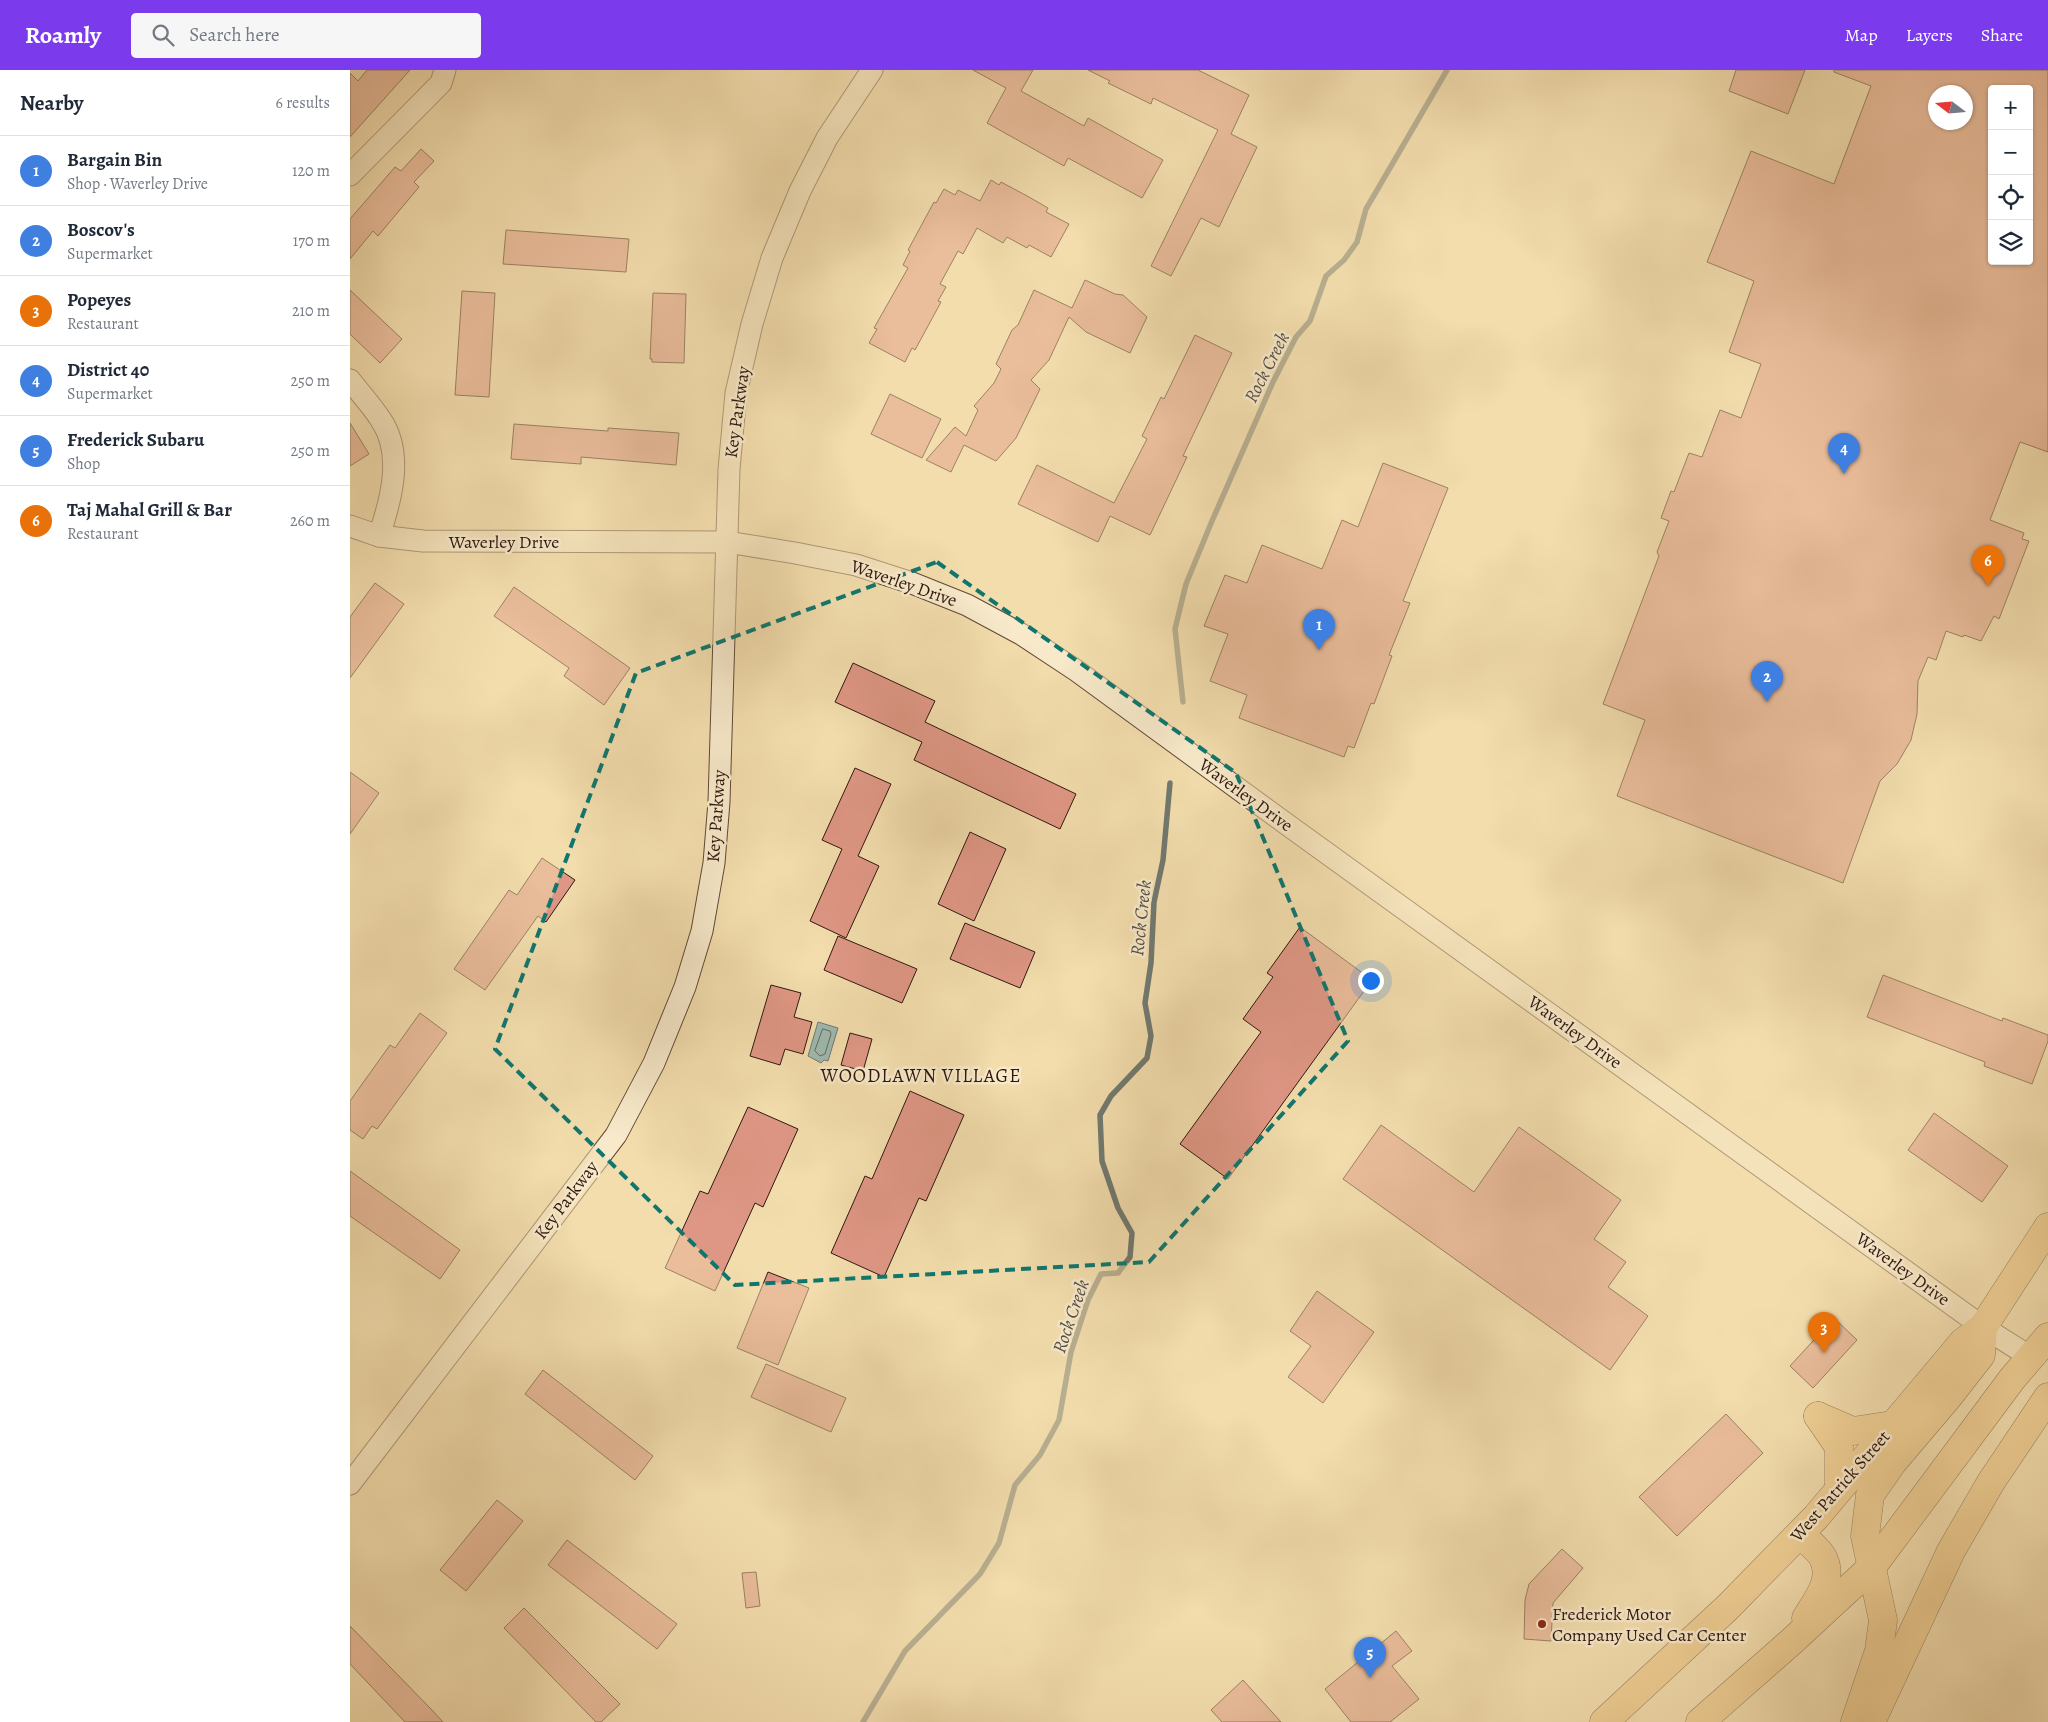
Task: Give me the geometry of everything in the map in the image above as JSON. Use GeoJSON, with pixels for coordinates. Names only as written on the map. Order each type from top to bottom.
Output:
{"type":"FeatureCollection","features":[{"type":"Feature","properties":{"kind":"main road","name":"West Patrick Street"},"geometry":{"type":"LineString","coordinates":[[1604,1722],[1728,1607],[1800,1534],[1963,1342],[1983,1327],[2048,1228]]}},
{"type":"Feature","properties":{"kind":"main road"},"geometry":{"type":"LineString","coordinates":[[1855,1722],[1879,1651],[1883,1620],[1865,1536],[1870,1495],[1893,1462],[1981,1355],[1983,1327]]}},
{"type":"Feature","properties":{"kind":"main road"},"geometry":{"type":"LineString","coordinates":[[1700,1722],[1872,1567],[2012,1379],[2040,1347]]}},
{"type":"Feature","properties":{"kind":"main road"},"geometry":{"type":"LineString","coordinates":[[1871,1722],[1951,1551],[1991,1482],[2048,1397]]}},
{"type":"Feature","properties":{"kind":"main road"},"geometry":{"type":"LineString","coordinates":[[1839,1488],[1839,1446],[1818,1416],[1853,1430],[1892,1425]]}},
{"type":"Feature","properties":{"kind":"main road"},"geometry":{"type":"LineString","coordinates":[[1791,1642],[1825,1588],[1824,1559],[1800,1534]]}},
{"type":"Feature","properties":{"kind":"street"},"geometry":{"type":"LineString","coordinates":[[352,169],[441,83],[445,70]]}},
{"type":"Feature","properties":{"kind":"street","name":"Key Parkway"},"geometry":{"type":"LineString","coordinates":[[350,1484],[616,1135],[654,1063],[685,987],[702,931],[714,863],[720,802],[729,469],[736,393],[752,324],[767,277],[800,191],[827,138],[872,70]]}},
{"type":"Feature","properties":{"kind":"street"},"geometry":{"type":"LineString","coordinates":[[350,380],[382,422],[392,447],[393,472],[390,502],[379,536]]}},
{"type":"Feature","properties":{"kind":"street","name":"Waverley Drive"},"geometry":{"type":"LineString","coordinates":[[350,526],[379,536],[424,541],[727,542],[795,552],[856,565],[912,583],[967,605],[1021,634],[1077,671],[1276,818],[1983,1327],[2040,1347]]}},
{"type":"Feature","properties":{"kind":"highlighted area"},"geometry":{"type":"Polygon","coordinates":[[[937,562],[1236,773],[1348,1041],[1149,1262],[735,1285],[495,1049],[636,673],[937,562]]]}},
{"type":"Feature","properties":{"kind":"water"},"geometry":{"type":"Polygon","coordinates":[[[818,1022],[838,1028],[828,1061],[824,1060],[821,1063],[808,1056],[818,1022]]]}},
{"type":"Feature","properties":{"kind":"building"},"geometry":{"type":"Polygon","coordinates":[[[367,70],[410,70],[350,137],[350,73],[358,81],[367,70]]]}},
{"type":"Feature","properties":{"kind":"building"},"geometry":{"type":"Polygon","coordinates":[[[973,70],[1033,70],[1021,91],[1084,126],[1088,118],[1163,160],[1142,198],[1068,158],[1064,166],[987,123],[1006,88],[973,70]]]}},
{"type":"Feature","properties":{"kind":"building"},"geometry":{"type":"Polygon","coordinates":[[[1088,70],[1198,70],[1249,95],[1231,134],[1257,147],[1219,227],[1201,218],[1171,276],[1151,266],[1218,130],[1153,98],[1151,104],[1108,83],[1110,81],[1088,70]]]}},
{"type":"Feature","properties":{"kind":"building"},"geometry":{"type":"Polygon","coordinates":[[[1736,70],[1805,70],[1788,114],[1729,91],[1736,70]]]}},
{"type":"Feature","properties":{"kind":"building"},"geometry":{"type":"Polygon","coordinates":[[[1834,70],[2048,70],[2048,452],[2020,442],[1990,520],[2024,533],[2022,539],[2029,541],[1999,619],[1994,616],[1981,641],[1946,631],[1936,660],[1928,657],[1918,681],[1917,714],[1911,740],[1897,764],[1880,781],[1843,883],[1617,796],[1645,720],[1603,704],[1659,556],[1657,552],[1669,521],[1661,518],[1671,491],[1674,492],[1689,453],[1702,457],[1720,410],[1741,418],[1761,364],[1729,352],[1754,281],[1707,262],[1751,151],[1834,184],[1871,86],[1834,72],[1834,70]]]}},
{"type":"Feature","properties":{"kind":"building"},"geometry":{"type":"Polygon","coordinates":[[[421,149],[434,161],[414,182],[419,187],[378,236],[373,231],[350,259],[350,219],[395,167],[401,171],[421,149]]]}},
{"type":"Feature","properties":{"kind":"building"},"geometry":{"type":"Polygon","coordinates":[[[991,180],[999,185],[1001,182],[1029,197],[1048,208],[1046,212],[1069,224],[1051,257],[1029,245],[1027,248],[1007,237],[1003,243],[977,228],[963,254],[958,251],[940,284],[946,287],[938,301],[941,302],[915,350],[912,348],[905,362],[869,343],[877,329],[874,328],[908,268],[903,265],[910,251],[908,250],[934,202],[936,203],[944,189],[955,195],[958,190],[980,201],[991,180]]]}},
{"type":"Feature","properties":{"kind":"building"},"geometry":{"type":"Polygon","coordinates":[[[506,230],[629,239],[626,272],[503,264],[506,230]]]}},
{"type":"Feature","properties":{"kind":"building"},"geometry":{"type":"Polygon","coordinates":[[[1085,280],[1115,294],[1123,295],[1147,317],[1130,353],[1086,332],[1069,317],[1049,360],[1031,380],[1040,389],[1016,438],[996,461],[964,445],[951,472],[926,460],[955,427],[966,436],[978,410],[974,406],[994,383],[1001,369],[996,364],[1012,330],[1018,325],[1034,290],[1072,308],[1085,280]]]}},
{"type":"Feature","properties":{"kind":"building"},"geometry":{"type":"Polygon","coordinates":[[[350,290],[402,339],[380,363],[350,334],[350,290]]]}},
{"type":"Feature","properties":{"kind":"building"},"geometry":{"type":"Polygon","coordinates":[[[462,291],[495,293],[489,397],[455,395],[462,291]]]}},
{"type":"Feature","properties":{"kind":"building"},"geometry":{"type":"Polygon","coordinates":[[[653,293],[686,294],[684,363],[652,362],[652,359],[650,359],[653,293]]]}},
{"type":"Feature","properties":{"kind":"building"},"geometry":{"type":"Polygon","coordinates":[[[1195,335],[1232,353],[1183,456],[1187,457],[1150,535],[1110,516],[1098,542],[1018,504],[1037,465],[1114,503],[1147,439],[1142,436],[1161,397],[1164,399],[1195,335]]]}},
{"type":"Feature","properties":{"kind":"building"},"geometry":{"type":"Polygon","coordinates":[[[890,394],[941,419],[922,458],[871,434],[890,394]]]}},
{"type":"Feature","properties":{"kind":"building"},"geometry":{"type":"Polygon","coordinates":[[[350,423],[369,454],[350,466],[350,423]]]}},
{"type":"Feature","properties":{"kind":"building"},"geometry":{"type":"Polygon","coordinates":[[[514,424],[608,431],[608,428],[679,433],[676,465],[581,457],[581,464],[511,459],[514,424]]]}},
{"type":"Feature","properties":{"kind":"building"},"geometry":{"type":"Polygon","coordinates":[[[1383,463],[1448,488],[1403,601],[1410,603],[1389,655],[1392,656],[1374,704],[1371,703],[1354,748],[1348,746],[1344,757],[1239,718],[1247,695],[1210,681],[1228,634],[1204,626],[1225,575],[1247,583],[1262,545],[1322,569],[1342,520],[1358,527],[1383,463]]]}},
{"type":"Feature","properties":{"kind":"building"},"geometry":{"type":"Polygon","coordinates":[[[375,583],[404,604],[350,678],[350,617],[375,583]]]}},
{"type":"Feature","properties":{"kind":"building"},"geometry":{"type":"Polygon","coordinates":[[[514,587],[630,668],[604,705],[564,676],[569,668],[494,616],[514,587]]]}},
{"type":"Feature","properties":{"kind":"building"},"geometry":{"type":"Polygon","coordinates":[[[853,663],[935,701],[925,722],[1076,794],[1060,829],[914,760],[922,742],[835,702],[853,663]]]}},
{"type":"Feature","properties":{"kind":"building"},"geometry":{"type":"Polygon","coordinates":[[[855,768],[891,784],[858,856],[879,866],[846,938],[810,921],[842,849],[822,840],[855,768]]]}},
{"type":"Feature","properties":{"kind":"building"},"geometry":{"type":"Polygon","coordinates":[[[350,772],[379,793],[350,834],[350,772]]]}},
{"type":"Feature","properties":{"kind":"building"},"geometry":{"type":"Polygon","coordinates":[[[970,832],[1006,849],[974,921],[938,904],[970,832]]]}},
{"type":"Feature","properties":{"kind":"building"},"geometry":{"type":"Polygon","coordinates":[[[542,858],[575,880],[546,922],[538,916],[485,990],[454,969],[509,890],[517,895],[542,858]]]}},
{"type":"Feature","properties":{"kind":"building"},"geometry":{"type":"Polygon","coordinates":[[[965,923],[1035,952],[1020,988],[950,959],[965,923]]]}},
{"type":"Feature","properties":{"kind":"building"},"geometry":{"type":"Polygon","coordinates":[[[1300,927],[1372,980],[1228,1179],[1180,1144],[1261,1032],[1243,1019],[1273,977],[1267,973],[1300,927]]]}},
{"type":"Feature","properties":{"kind":"building"},"geometry":{"type":"Polygon","coordinates":[[[838,936],[917,969],[902,1003],[824,970],[838,936]]]}},
{"type":"Feature","properties":{"kind":"building"},"geometry":{"type":"Polygon","coordinates":[[[1883,975],[2002,1021],[2003,1018],[2048,1035],[2048,1041],[2032,1084],[1984,1066],[1985,1062],[1867,1017],[1883,975]]]}},
{"type":"Feature","properties":{"kind":"building"},"geometry":{"type":"Polygon","coordinates":[[[771,985],[801,993],[794,1017],[812,1022],[803,1054],[785,1049],[780,1065],[750,1056],[771,985]]]}},
{"type":"Feature","properties":{"kind":"building"},"geometry":{"type":"Polygon","coordinates":[[[420,1013],[447,1033],[377,1129],[372,1126],[363,1139],[350,1130],[350,1101],[390,1045],[395,1048],[420,1013]]]}},
{"type":"Feature","properties":{"kind":"building"},"geometry":{"type":"Polygon","coordinates":[[[850,1033],[872,1039],[863,1071],[841,1065],[850,1033]]]}},
{"type":"Feature","properties":{"kind":"building"},"geometry":{"type":"Polygon","coordinates":[[[910,1091],[964,1115],[926,1201],[919,1198],[884,1277],[831,1253],[865,1176],[872,1179],[910,1091]]]}},
{"type":"Feature","properties":{"kind":"building"},"geometry":{"type":"Polygon","coordinates":[[[748,1107],[798,1129],[763,1207],[755,1203],[715,1291],[665,1268],[700,1191],[708,1194],[748,1107]]]}},
{"type":"Feature","properties":{"kind":"building"},"geometry":{"type":"Polygon","coordinates":[[[1934,1113],[2008,1166],[1982,1202],[1908,1150],[1934,1113]]]}},
{"type":"Feature","properties":{"kind":"building"},"geometry":{"type":"Polygon","coordinates":[[[1381,1125],[1474,1192],[1519,1127],[1621,1200],[1594,1239],[1626,1262],[1608,1287],[1648,1316],[1610,1370],[1343,1179],[1381,1125]]]}},
{"type":"Feature","properties":{"kind":"building"},"geometry":{"type":"Polygon","coordinates":[[[350,1171],[460,1250],[440,1279],[350,1216],[350,1171]]]}},
{"type":"Feature","properties":{"kind":"building"},"geometry":{"type":"Polygon","coordinates":[[[768,1272],[809,1288],[778,1365],[737,1348],[768,1272]]]}},
{"type":"Feature","properties":{"kind":"building"},"geometry":{"type":"Polygon","coordinates":[[[1317,1291],[1374,1332],[1323,1403],[1288,1377],[1311,1346],[1290,1331],[1317,1291]]]}},
{"type":"Feature","properties":{"kind":"building"},"geometry":{"type":"Polygon","coordinates":[[[1834,1318],[1857,1340],[1813,1388],[1790,1366],[1834,1318]]]}},
{"type":"Feature","properties":{"kind":"building"},"geometry":{"type":"Polygon","coordinates":[[[766,1364],[846,1398],[831,1432],[751,1397],[766,1364]]]}},
{"type":"Feature","properties":{"kind":"building"},"geometry":{"type":"Polygon","coordinates":[[[543,1370],[653,1456],[635,1480],[525,1394],[543,1370]]]}},
{"type":"Feature","properties":{"kind":"building"},"geometry":{"type":"Polygon","coordinates":[[[1726,1414],[1763,1453],[1677,1536],[1639,1497],[1726,1414]]]}},
{"type":"Feature","properties":{"kind":"building"},"geometry":{"type":"Polygon","coordinates":[[[497,1500],[523,1521],[466,1591],[440,1570],[497,1500]]]}},
{"type":"Feature","properties":{"kind":"building"},"geometry":{"type":"Polygon","coordinates":[[[567,1540],[677,1624],[657,1649],[548,1565],[567,1540]]]}},
{"type":"Feature","properties":{"kind":"building"},"geometry":{"type":"Polygon","coordinates":[[[1562,1549],[1583,1568],[1553,1603],[1551,1641],[1524,1639],[1525,1600],[1529,1584],[1562,1549]]]}},
{"type":"Feature","properties":{"kind":"building"},"geometry":{"type":"Polygon","coordinates":[[[756,1572],[760,1606],[746,1608],[742,1573],[756,1572]]]}},
{"type":"Feature","properties":{"kind":"building"},"geometry":{"type":"Polygon","coordinates":[[[524,1608],[620,1704],[601,1722],[596,1722],[504,1628],[524,1608]]]}},
{"type":"Feature","properties":{"kind":"building"},"geometry":{"type":"Polygon","coordinates":[[[350,1626],[443,1722],[405,1722],[350,1664],[350,1626]]]}},
{"type":"Feature","properties":{"kind":"building"},"geometry":{"type":"Polygon","coordinates":[[[1396,1631],[1412,1651],[1392,1666],[1419,1699],[1390,1722],[1351,1722],[1325,1689],[1396,1631]]]}},
{"type":"Feature","properties":{"kind":"building"},"geometry":{"type":"Polygon","coordinates":[[[1243,1680],[1281,1722],[1222,1722],[1211,1710],[1243,1680]]]}},
{"type":"Feature","properties":{"kind":"waterway","name":"Rock Creek"},"geometry":{"type":"LineString","coordinates":[[1183,702],[1175,629],[1186,584],[1212,521],[1273,382],[1296,337],[1310,321],[1326,276],[1344,260],[1357,242],[1366,209],[1447,70]]}},
{"type":"Feature","properties":{"kind":"waterway","name":"Rock Creek"},"geometry":{"type":"LineString","coordinates":[[863,1722],[905,1651],[980,1574],[999,1543],[1015,1485],[1040,1455],[1059,1420],[1071,1352],[1088,1300],[1101,1274],[1118,1273],[1130,1257],[1132,1233],[1118,1208],[1102,1161],[1100,1115],[1111,1096],[1147,1058],[1151,1036],[1145,1003],[1151,963],[1154,902],[1163,860],[1170,783]]}},
{"type":"Feature","properties":{"kind":"place","name":"District 40"},"geometry":{"type":"Point","coordinates":[1844,474]}},
{"type":"Feature","properties":{"kind":"place","name":"Taj Mahal Grill & Bar"},"geometry":{"type":"Point","coordinates":[1988,586]}},
{"type":"Feature","properties":{"kind":"place","name":"Bargain Bin"},"geometry":{"type":"Point","coordinates":[1319,650]}},
{"type":"Feature","properties":{"kind":"place","name":"Boscov's"},"geometry":{"type":"Point","coordinates":[1767,702]}},
{"type":"Feature","properties":{"kind":"place","name":"Popeyes"},"geometry":{"type":"Point","coordinates":[1824,1353]}},
{"type":"Feature","properties":{"kind":"place","name":"Frederick Motor Company Used Car Center"},"geometry":{"type":"Point","coordinates":[1542,1624]}},
{"type":"Feature","properties":{"kind":"place","name":"Frederick Subaru"},"geometry":{"type":"Point","coordinates":[1370,1678]}},
{"type":"Feature","properties":{"kind":"district","name":"WOODLAWN VILLAGE"},"geometry":{"type":"Point","coordinates":[921,1075]}}]}
